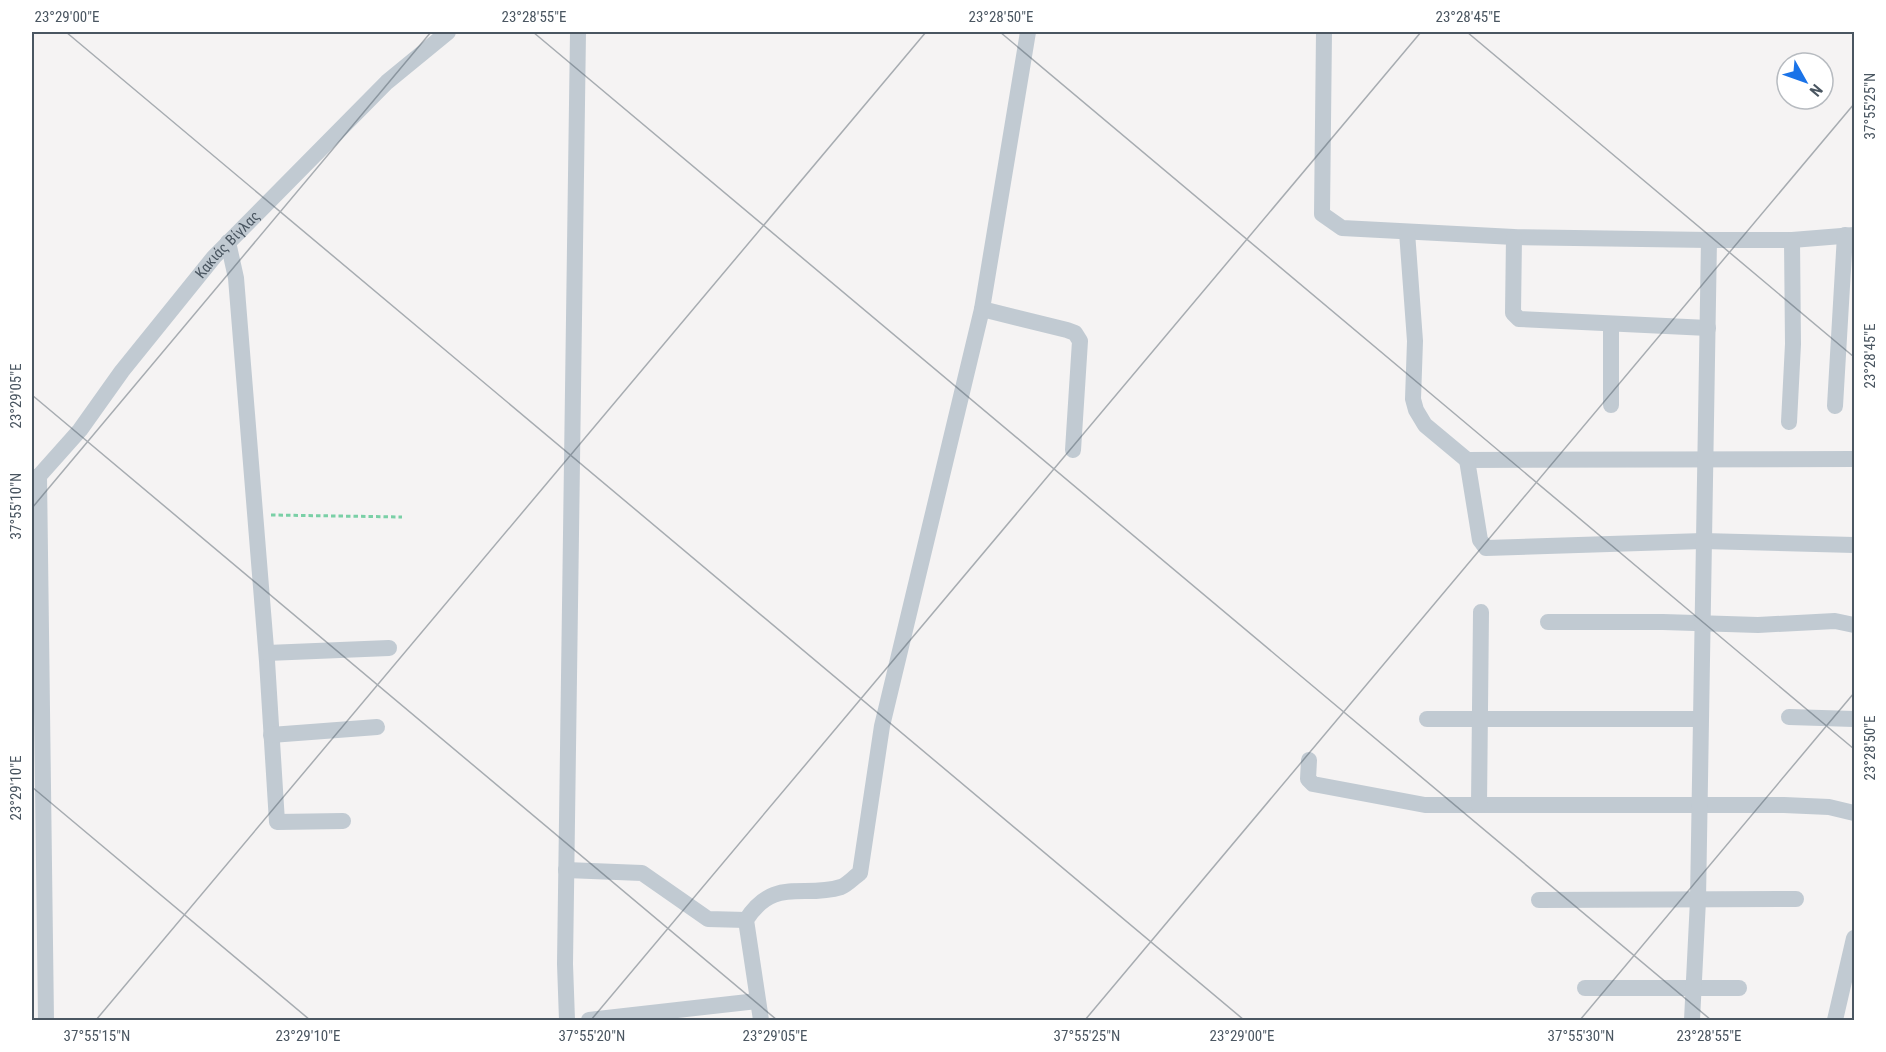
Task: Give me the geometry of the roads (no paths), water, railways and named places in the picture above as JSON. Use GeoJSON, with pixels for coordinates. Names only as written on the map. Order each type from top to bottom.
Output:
{"type":"FeatureCollection","features":[{"type":"Feature","properties":{"kind":"street","name":"Κακιάς Βίγλας"},"geometry":{"type":"LineString","coordinates":[[35,477],[80,430],[122,371],[228,242],[387,82],[448,32]]}},
{"type":"Feature","properties":{"kind":"street"},"geometry":{"type":"LineString","coordinates":[[567,1020],[566,870],[578,32]]}},
{"type":"Feature","properties":{"kind":"street"},"geometry":{"type":"LineString","coordinates":[[761,1020],[746,920],[754,908],[781,891],[842,887],[860,873],[882,726],[982,309],[1028,32]]}},
{"type":"Feature","properties":{"kind":"street"},"geometry":{"type":"LineString","coordinates":[[1324,32],[1322,214],[1342,228],[1514,237],[1791,240],[1850,235],[1834,406]]}},
{"type":"Feature","properties":{"kind":"street"},"geometry":{"type":"LineString","coordinates":[[1407,232],[1415,341],[1413,399],[1416,410],[1425,425],[1467,460],[1854,459]]}},
{"type":"Feature","properties":{"kind":"street"},"geometry":{"type":"LineString","coordinates":[[1514,237],[1513,313],[1519,319],[1708,328]]}},
{"type":"Feature","properties":{"kind":"street"},"geometry":{"type":"LineString","coordinates":[[1692,1020],[1698,900],[1709,240]]}},
{"type":"Feature","properties":{"kind":"street"},"geometry":{"type":"LineString","coordinates":[[1789,422],[1792,354],[1791,240]]}},
{"type":"Feature","properties":{"kind":"street"},"geometry":{"type":"LineString","coordinates":[[228,242],[236,278],[267,653],[277,822],[343,821]]}},
{"type":"Feature","properties":{"kind":"street"},"geometry":{"type":"LineString","coordinates":[[982,309],[1075,333],[1080,341],[1073,450]]}},
{"type":"Feature","properties":{"kind":"street"},"geometry":{"type":"LineString","coordinates":[[1611,325],[1611,405]]}},
{"type":"Feature","properties":{"kind":"street"},"geometry":{"type":"LineString","coordinates":[[1467,460],[1480,540],[1486,548],[1703,541],[1854,545]]}},
{"type":"Feature","properties":{"kind":"street"},"geometry":{"type":"LineString","coordinates":[[35,477],[46,1020]]}},
{"type":"Feature","properties":{"kind":"street"},"geometry":{"type":"LineString","coordinates":[[1479,805],[1481,612]]}},
{"type":"Feature","properties":{"kind":"street"},"geometry":{"type":"LineString","coordinates":[[1548,622],[1663,622],[1758,626],[1835,621],[1854,625]]}},
{"type":"Feature","properties":{"kind":"street"},"geometry":{"type":"LineString","coordinates":[[267,653],[389,648]]}},
{"type":"Feature","properties":{"kind":"street"},"geometry":{"type":"LineString","coordinates":[[1790,717],[1854,719]]}},
{"type":"Feature","properties":{"kind":"street"},"geometry":{"type":"LineString","coordinates":[[1427,719],[1700,719]]}},
{"type":"Feature","properties":{"kind":"street"},"geometry":{"type":"LineString","coordinates":[[271,735],[377,727]]}},
{"type":"Feature","properties":{"kind":"street"},"geometry":{"type":"LineString","coordinates":[[1309,760],[1308,779],[1313,784],[1425,805],[1829,807],[1854,813]]}},
{"type":"Feature","properties":{"kind":"street"},"geometry":{"type":"LineString","coordinates":[[566,870],[642,873],[708,919],[746,920]]}},
{"type":"Feature","properties":{"kind":"street"},"geometry":{"type":"LineString","coordinates":[[1539,900],[1796,899]]}},
{"type":"Feature","properties":{"kind":"street"},"geometry":{"type":"LineString","coordinates":[[1835,1020],[1854,938]]}},
{"type":"Feature","properties":{"kind":"street"},"geometry":{"type":"LineString","coordinates":[[1586,988],[1739,988]]}},
{"type":"Feature","properties":{"kind":"street"},"geometry":{"type":"LineString","coordinates":[[589,1020],[757,1001]]}}]}
